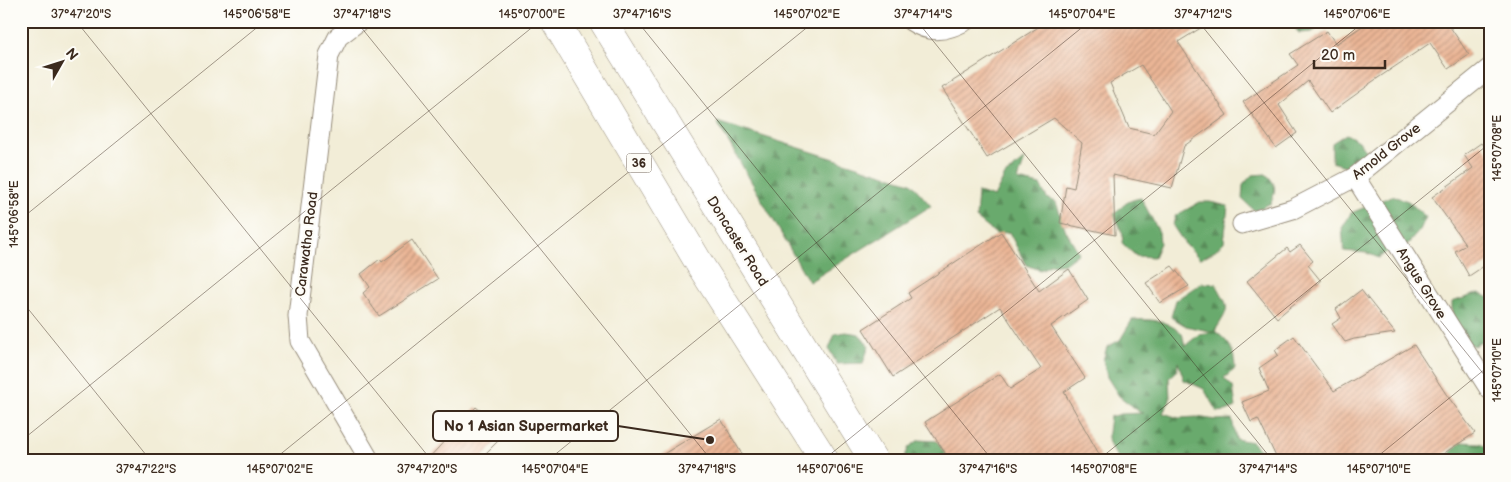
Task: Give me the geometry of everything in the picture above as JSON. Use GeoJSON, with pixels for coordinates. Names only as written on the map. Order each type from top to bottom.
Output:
{"type":"FeatureCollection","features":[{"type":"Feature","properties":{"kind":"main road","name":"36"},"geometry":{"type":"LineString","coordinates":[[554,21],[702,268],[825,461]]}},
{"type":"Feature","properties":{"kind":"main road","name":"Doncaster Road"},"geometry":{"type":"LineString","coordinates":[[603,21],[874,461]]}},
{"type":"Feature","properties":{"kind":"street","name":"Carawatha Road"},"geometry":{"type":"LineString","coordinates":[[359,21],[338,37],[329,55],[298,316],[300,340],[370,461]]}},
{"type":"Feature","properties":{"kind":"street"},"geometry":{"type":"LineString","coordinates":[[912,21],[932,31],[947,29],[965,21]]}},
{"type":"Feature","properties":{"kind":"street","name":"Arnold Grove"},"geometry":{"type":"LineString","coordinates":[[1242,224],[1293,209],[1355,177],[1490,68]]}},
{"type":"Feature","properties":{"kind":"street","name":"Angus Grove"},"geometry":{"type":"LineString","coordinates":[[1355,177],[1490,390]]}},
{"type":"Feature","properties":{"kind":"green space"},"geometry":{"type":"Polygon","coordinates":[[[1289,21],[1322,21],[1323,25],[1312,32],[1299,33],[1289,21]]]}},
{"type":"Feature","properties":{"kind":"green space"},"geometry":{"type":"Polygon","coordinates":[[[717,122],[911,183],[931,206],[809,282],[717,122]]]}},
{"type":"Feature","properties":{"kind":"green space"},"geometry":{"type":"Polygon","coordinates":[[[1346,134],[1359,141],[1366,152],[1362,171],[1332,162],[1332,143],[1346,134]]]}},
{"type":"Feature","properties":{"kind":"green space"},"geometry":{"type":"Polygon","coordinates":[[[1025,159],[1018,180],[1040,185],[1047,198],[1056,202],[1066,231],[1079,253],[1066,263],[1050,265],[1040,270],[1026,265],[1009,232],[996,234],[976,218],[978,192],[994,197],[1005,175],[1025,159]]]}},
{"type":"Feature","properties":{"kind":"green space"},"geometry":{"type":"Polygon","coordinates":[[[1266,174],[1274,184],[1273,198],[1271,203],[1255,211],[1242,199],[1243,185],[1252,175],[1266,174]]]}},
{"type":"Feature","properties":{"kind":"green space"},"geometry":{"type":"Polygon","coordinates":[[[1392,196],[1408,201],[1426,217],[1420,230],[1407,245],[1390,249],[1379,258],[1367,253],[1344,251],[1342,228],[1351,213],[1392,196]]]}},
{"type":"Feature","properties":{"kind":"green space"},"geometry":{"type":"Polygon","coordinates":[[[1141,198],[1159,232],[1160,243],[1154,257],[1136,256],[1122,243],[1123,235],[1114,214],[1126,203],[1141,198]]]}},
{"type":"Feature","properties":{"kind":"green space"},"geometry":{"type":"Polygon","coordinates":[[[1200,202],[1228,206],[1224,242],[1213,252],[1200,259],[1185,244],[1173,226],[1175,216],[1200,202]]]}},
{"type":"Feature","properties":{"kind":"green space"},"geometry":{"type":"Polygon","coordinates":[[[1201,283],[1216,284],[1226,304],[1226,312],[1215,331],[1228,343],[1234,356],[1235,369],[1224,378],[1233,387],[1236,407],[1217,412],[1204,389],[1184,380],[1178,362],[1177,371],[1169,378],[1170,400],[1163,413],[1179,418],[1232,419],[1236,439],[1252,442],[1270,461],[1121,461],[1108,441],[1110,417],[1121,414],[1144,413],[1141,413],[1119,396],[1107,377],[1103,360],[1107,347],[1120,340],[1132,320],[1153,320],[1170,325],[1182,333],[1185,346],[1198,335],[1213,332],[1186,326],[1171,317],[1176,300],[1201,283]]]}},
{"type":"Feature","properties":{"kind":"green space"},"geometry":{"type":"Polygon","coordinates":[[[1479,293],[1490,298],[1490,337],[1474,346],[1456,337],[1452,322],[1452,302],[1479,293]]]}},
{"type":"Feature","properties":{"kind":"green space"},"geometry":{"type":"Polygon","coordinates":[[[846,332],[859,334],[869,346],[863,363],[837,364],[829,349],[835,334],[846,332]]]}},
{"type":"Feature","properties":{"kind":"green space"},"geometry":{"type":"Polygon","coordinates":[[[919,440],[937,441],[946,455],[945,461],[903,461],[909,447],[919,440]]]}},
{"type":"Feature","properties":{"kind":"green space"},"geometry":{"type":"Polygon","coordinates":[[[1461,442],[1480,443],[1486,447],[1488,461],[1450,461],[1451,452],[1461,442]]]}},
{"type":"Feature","properties":{"kind":"building"},"geometry":{"type":"Polygon","coordinates":[[[1048,21],[1212,21],[1178,42],[1227,115],[1184,146],[1172,188],[1113,175],[1115,235],[1060,223],[1066,186],[1074,188],[1082,143],[1054,118],[987,158],[942,88],[1048,21]],[[1141,65],[1110,83],[1129,128],[1154,134],[1171,111],[1141,65]]]}},
{"type":"Feature","properties":{"kind":"building"},"geometry":{"type":"Polygon","coordinates":[[[1370,21],[1446,21],[1469,55],[1448,69],[1430,43],[1330,113],[1308,81],[1279,105],[1297,133],[1276,148],[1243,102],[1298,65],[1290,54],[1327,31],[1336,44],[1370,21]]]}},
{"type":"Feature","properties":{"kind":"building"},"geometry":{"type":"Polygon","coordinates":[[[1481,143],[1490,155],[1490,262],[1469,276],[1455,251],[1466,245],[1432,197],[1473,168],[1464,155],[1481,143]]]}},
{"type":"Feature","properties":{"kind":"building"},"geometry":{"type":"Polygon","coordinates":[[[1001,232],[1039,291],[1069,269],[1088,300],[1051,326],[1085,378],[1064,392],[1103,461],[950,461],[925,422],[1000,374],[1010,389],[1041,369],[1000,307],[893,377],[863,329],[911,298],[908,293],[1001,232]]]}},
{"type":"Feature","properties":{"kind":"building"},"geometry":{"type":"Polygon","coordinates":[[[412,240],[438,279],[379,316],[363,293],[370,287],[361,274],[380,259],[382,262],[412,240]]]}},
{"type":"Feature","properties":{"kind":"building"},"geometry":{"type":"Polygon","coordinates":[[[1300,245],[1313,261],[1308,265],[1321,281],[1277,318],[1247,281],[1287,248],[1290,252],[1300,245]]]}},
{"type":"Feature","properties":{"kind":"building"},"geometry":{"type":"Polygon","coordinates":[[[1172,266],[1189,286],[1160,303],[1146,283],[1172,266]]]}},
{"type":"Feature","properties":{"kind":"building"},"geometry":{"type":"Polygon","coordinates":[[[1361,290],[1395,333],[1345,342],[1332,324],[1341,318],[1336,309],[1361,290]]]}},
{"type":"Feature","properties":{"kind":"building"},"geometry":{"type":"Polygon","coordinates":[[[1294,336],[1334,391],[1414,345],[1446,394],[1475,433],[1432,461],[1278,461],[1258,419],[1251,422],[1242,402],[1269,391],[1259,368],[1278,355],[1275,350],[1294,336]]]}},
{"type":"Feature","properties":{"kind":"building"},"geometry":{"type":"Polygon","coordinates":[[[476,407],[507,432],[478,461],[426,461],[476,407]]]}},
{"type":"Feature","properties":{"kind":"building"},"geometry":{"type":"Polygon","coordinates":[[[721,419],[746,461],[652,461],[721,419]]]}},
{"type":"Feature","properties":{"kind":"place","name":"No 1 Asian Supermarket"},"geometry":{"type":"Point","coordinates":[710,440]}}]}
